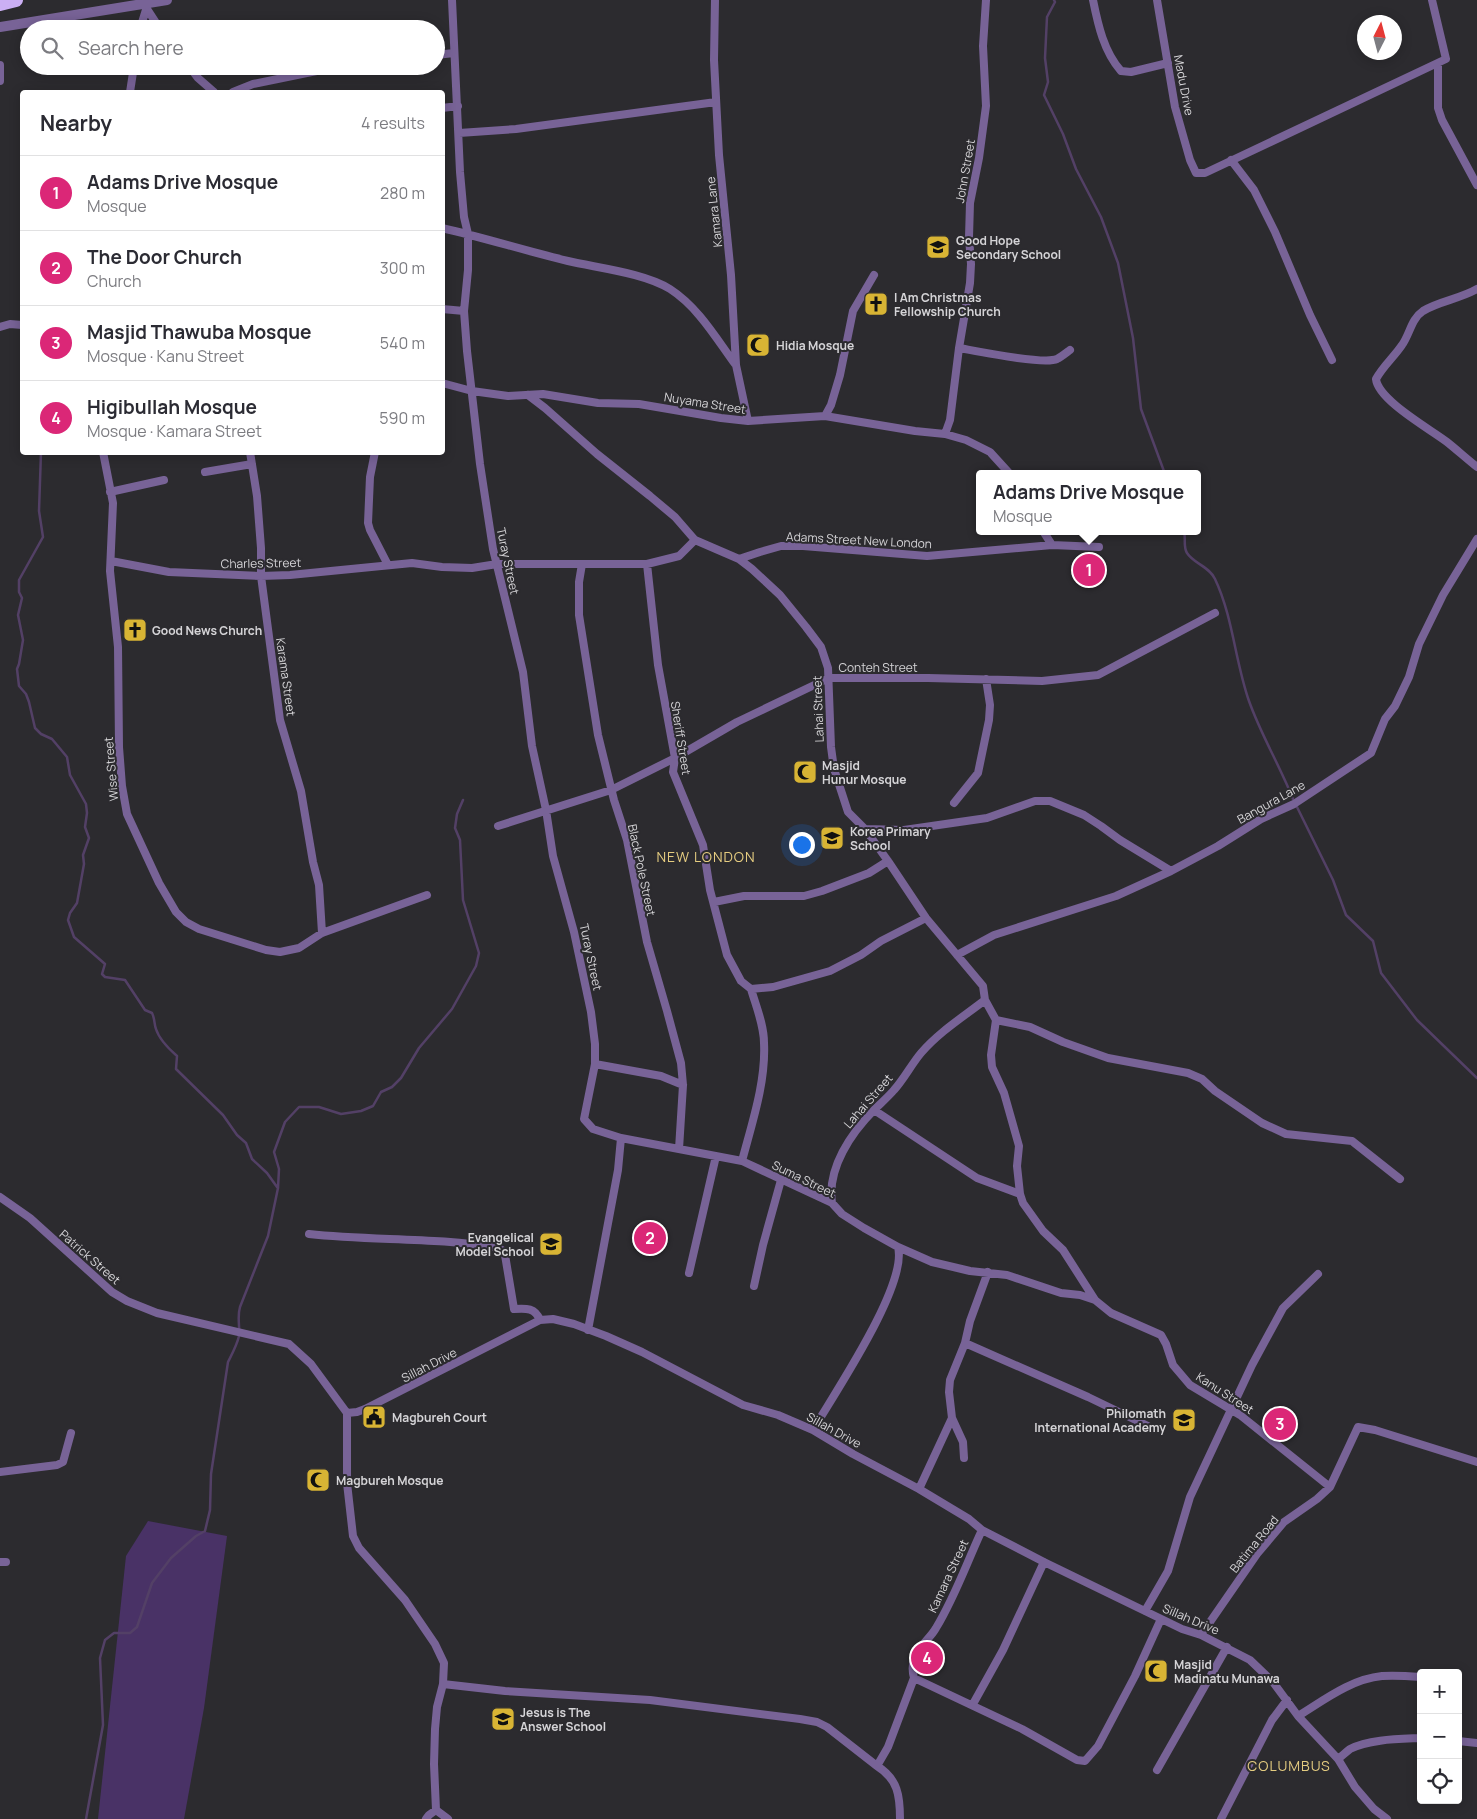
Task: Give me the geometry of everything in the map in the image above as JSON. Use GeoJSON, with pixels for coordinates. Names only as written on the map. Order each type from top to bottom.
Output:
{"type":"FeatureCollection","features":[{"type":"Feature","properties":{"kind":"highway"},"geometry":{"type":"LineString","coordinates":[[0,4],[16,0]]}},
{"type":"Feature","properties":{"kind":"street"},"geometry":{"type":"LineString","coordinates":[[45,20],[167,0]]}},
{"type":"Feature","properties":{"kind":"street","name":"Turay Street"},"geometry":{"type":"LineString","coordinates":[[452,0],[464,217],[468,234],[468,270],[464,311],[472,391],[486,504],[497,564],[523,672],[533,753],[554,856],[574,932],[591,1012],[595,1044],[595,1064],[584,1119]]}},
{"type":"Feature","properties":{"kind":"street","name":"Kamara Lane"},"geometry":{"type":"LineString","coordinates":[[715,0],[714,60],[719,155],[731,275],[736,365],[748,422]]}},
{"type":"Feature","properties":{"kind":"street","name":"John Street"},"geometry":{"type":"LineString","coordinates":[[944,434],[950,420],[971,274],[970,203],[979,158],[986,106],[983,46],[986,0]]}},
{"type":"Feature","properties":{"kind":"street"},"geometry":{"type":"LineString","coordinates":[[1093,0],[1098,25],[1112,61],[1121,71],[1131,72],[1168,63]]}},
{"type":"Feature","properties":{"kind":"street","name":"Madu Drive"},"geometry":{"type":"LineString","coordinates":[[1157,0],[1175,107],[1190,160],[1196,173],[1205,173],[1231,160]]}},
{"type":"Feature","properties":{"kind":"street"},"geometry":{"type":"LineString","coordinates":[[1332,360],[1306,308],[1275,232],[1254,190],[1231,160],[1446,59],[1432,0]]}},
{"type":"Feature","properties":{"kind":"street"},"geometry":{"type":"LineString","coordinates":[[143,20],[148,4]]}},
{"type":"Feature","properties":{"kind":"street"},"geometry":{"type":"LineString","coordinates":[[148,4],[156,20]]}},
{"type":"Feature","properties":{"kind":"street"},"geometry":{"type":"LineString","coordinates":[[0,27],[20,24]]}},
{"type":"Feature","properties":{"kind":"street"},"geometry":{"type":"LineString","coordinates":[[445,54],[454,53]]}},
{"type":"Feature","properties":{"kind":"street"},"geometry":{"type":"LineString","coordinates":[[1438,64],[1438,108],[1442,120],[1477,185]]}},
{"type":"Feature","properties":{"kind":"street"},"geometry":{"type":"LineString","coordinates":[[0,65],[0,82]]}},
{"type":"Feature","properties":{"kind":"street"},"geometry":{"type":"LineString","coordinates":[[130,90],[133,75]]}},
{"type":"Feature","properties":{"kind":"street"},"geometry":{"type":"LineString","coordinates":[[196,75],[212,90]]}},
{"type":"Feature","properties":{"kind":"street"},"geometry":{"type":"LineString","coordinates":[[238,90],[253,84],[297,75]]}},
{"type":"Feature","properties":{"kind":"street"},"geometry":{"type":"LineString","coordinates":[[459,133],[516,129],[716,102]]}},
{"type":"Feature","properties":{"kind":"street"},"geometry":{"type":"LineString","coordinates":[[445,108],[458,106]]}},
{"type":"Feature","properties":{"kind":"street"},"geometry":{"type":"LineString","coordinates":[[445,229],[647,279],[669,288],[703,320],[736,365]]}},
{"type":"Feature","properties":{"kind":"street"},"geometry":{"type":"LineString","coordinates":[[825,416],[832,405],[853,311],[874,275]]}},
{"type":"Feature","properties":{"kind":"street"},"geometry":{"type":"LineString","coordinates":[[1477,289],[1466,295],[1432,306],[1421,313],[1414,320],[1403,344],[1376,379],[1376,384],[1393,404],[1447,442],[1477,467]]}},
{"type":"Feature","properties":{"kind":"street"},"geometry":{"type":"LineString","coordinates":[[445,309],[464,311]]}},
{"type":"Feature","properties":{"kind":"street"},"geometry":{"type":"LineString","coordinates":[[0,327],[20,324]]}},
{"type":"Feature","properties":{"kind":"street"},"geometry":{"type":"LineString","coordinates":[[959,348],[994,355],[1041,360],[1056,360],[1070,350]]}},
{"type":"Feature","properties":{"kind":"street","name":"Nuyama Street"},"geometry":{"type":"LineString","coordinates":[[445,385],[508,396],[543,394],[598,403],[639,404],[748,422],[825,416],[944,434],[966,440],[990,452],[1006,470]]}},
{"type":"Feature","properties":{"kind":"street","name":"Lahai Street"},"geometry":{"type":"LineString","coordinates":[[528,395],[675,517],[695,540],[739,560],[752,569],[780,595],[806,627],[821,647],[828,668],[831,747],[834,769],[848,812],[865,829],[926,918],[983,986],[985,1000],[940,1033],[921,1053],[894,1090],[854,1132],[840,1159],[830,1191],[832,1203]]}},
{"type":"Feature","properties":{"kind":"street","name":"Wise Street"},"geometry":{"type":"LineString","coordinates":[[104,455],[113,503],[110,571],[120,677],[119,747],[122,786],[127,814],[159,883],[176,912],[186,922],[199,929],[280,952],[299,948],[322,933],[427,895]]}},
{"type":"Feature","properties":{"kind":"street","name":"Karama Street"},"geometry":{"type":"LineString","coordinates":[[250,455],[258,496],[262,548],[261,576],[280,720],[299,782],[319,885],[322,933]]}},
{"type":"Feature","properties":{"kind":"street"},"geometry":{"type":"LineString","coordinates":[[374,455],[370,477],[368,523],[388,565]]}},
{"type":"Feature","properties":{"kind":"street"},"geometry":{"type":"LineString","coordinates":[[205,472],[252,464]]}},
{"type":"Feature","properties":{"kind":"street"},"geometry":{"type":"LineString","coordinates":[[110,492],[164,480]]}},
{"type":"Feature","properties":{"kind":"street"},"geometry":{"type":"LineString","coordinates":[[1046,535],[1052,545]]}},
{"type":"Feature","properties":{"kind":"street","name":"Bangura Lane"},"geometry":{"type":"LineString","coordinates":[[957,955],[994,935],[1116,896],[1171,871],[1218,846],[1261,819],[1294,804],[1371,753],[1385,719],[1395,706],[1409,677],[1419,644],[1443,595],[1477,539]]}},
{"type":"Feature","properties":{"kind":"street","name":"Charles Street"},"geometry":{"type":"LineString","coordinates":[[111,561],[169,572],[261,576],[412,563],[472,568],[497,564],[647,564],[679,556],[695,540]]}},
{"type":"Feature","properties":{"kind":"street","name":"Adams Street New London"},"geometry":{"type":"LineString","coordinates":[[739,560],[781,546],[927,556],[1052,545],[1099,546]]}},
{"type":"Feature","properties":{"kind":"street","name":"Black Pole Street"},"geometry":{"type":"LineString","coordinates":[[582,564],[579,615],[598,735],[611,790],[627,840],[642,923],[678,1054],[683,1085],[680,1150]]}},
{"type":"Feature","properties":{"kind":"street","name":"Sheriff Street"},"geometry":{"type":"LineString","coordinates":[[647,564],[658,665],[675,758],[673,772],[703,845],[710,890],[727,955],[741,981],[751,989]]}},
{"type":"Feature","properties":{"kind":"street","name":"Conteh Street"},"geometry":{"type":"LineString","coordinates":[[498,826],[611,790],[675,758],[737,722],[828,678],[1042,681],[1098,675],[1215,613]]}},
{"type":"Feature","properties":{"kind":"street"},"geometry":{"type":"LineString","coordinates":[[954,803],[978,773],[989,720],[990,704],[986,679]]}},
{"type":"Feature","properties":{"kind":"street"},"geometry":{"type":"LineString","coordinates":[[865,829],[904,830],[988,818],[1035,801],[1050,801],[1084,815],[1120,840],[1171,871]]}},
{"type":"Feature","properties":{"kind":"street"},"geometry":{"type":"LineString","coordinates":[[714,902],[744,896],[804,896],[822,892],[869,873],[888,861]]}},
{"type":"Feature","properties":{"kind":"street"},"geometry":{"type":"LineString","coordinates":[[742,1161],[764,1060],[764,1040],[751,989],[773,987],[830,971],[926,918]]}},
{"type":"Feature","properties":{"kind":"street"},"geometry":{"type":"LineString","coordinates":[[985,1000],[996,1020],[991,1055],[992,1067],[1004,1093],[1019,1146],[1017,1166],[1020,1194],[1023,1203],[1043,1231],[1063,1250],[1095,1300]]}},
{"type":"Feature","properties":{"kind":"street"},"geometry":{"type":"LineString","coordinates":[[996,1020],[1030,1027],[1063,1042],[1108,1058],[1188,1072],[1202,1079],[1215,1091],[1262,1123],[1286,1134],[1352,1141],[1365,1149],[1400,1178]]}},
{"type":"Feature","properties":{"kind":"street"},"geometry":{"type":"LineString","coordinates":[[595,1064],[661,1076],[683,1085]]}},
{"type":"Feature","properties":{"kind":"street"},"geometry":{"type":"LineString","coordinates":[[874,1110],[977,1178],[1020,1194]]}},
{"type":"Feature","properties":{"kind":"street","name":"Suma Street"},"geometry":{"type":"LineString","coordinates":[[584,1119],[593,1129],[621,1138],[742,1161],[832,1203],[842,1214],[898,1247],[932,1262],[970,1271],[1007,1275]]}},
{"type":"Feature","properties":{"kind":"street"},"geometry":{"type":"LineString","coordinates":[[588,1330],[618,1170],[621,1138]]}},
{"type":"Feature","properties":{"kind":"street"},"geometry":{"type":"LineString","coordinates":[[689,1273],[716,1156]]}},
{"type":"Feature","properties":{"kind":"street"},"geometry":{"type":"LineString","coordinates":[[754,1286],[781,1180]]}},
{"type":"Feature","properties":{"kind":"street","name":"Patrick Street"},"geometry":{"type":"LineString","coordinates":[[0,1198],[30,1218],[112,1292],[127,1301],[157,1314],[289,1344],[312,1364],[347,1413]]}},
{"type":"Feature","properties":{"kind":"street"},"geometry":{"type":"LineString","coordinates":[[310,1234],[368,1239],[410,1239],[466,1243],[499,1248],[503,1251],[504,1255],[514,1309],[528,1308],[533,1310],[537,1313],[540,1320]]}},
{"type":"Feature","properties":{"kind":"street"},"geometry":{"type":"LineString","coordinates":[[813,1430],[865,1343],[887,1299],[899,1267],[901,1256],[898,1247]]}},
{"type":"Feature","properties":{"kind":"street"},"geometry":{"type":"LineString","coordinates":[[964,1458],[963,1442],[952,1418],[950,1380],[965,1343],[970,1321],[988,1272]]}},
{"type":"Feature","properties":{"kind":"street"},"geometry":{"type":"LineString","coordinates":[[1145,1611],[1168,1571],[1190,1496],[1232,1412],[1252,1365],[1283,1308],[1318,1274]]}},
{"type":"Feature","properties":{"kind":"street","name":"Kanu Street"},"geometry":{"type":"LineString","coordinates":[[1007,1275],[1046,1289],[1080,1295],[1095,1300],[1111,1313],[1161,1336],[1166,1344],[1173,1365],[1190,1385],[1247,1420],[1330,1487]]}},
{"type":"Feature","properties":{"kind":"street","name":"Sillah Drive"},"geometry":{"type":"LineString","coordinates":[[347,1413],[365,1409],[540,1320],[553,1319],[574,1324],[642,1352],[744,1405],[778,1415],[813,1430],[853,1454],[920,1489],[969,1519],[982,1530],[1161,1619],[1201,1635],[1250,1660],[1273,1682],[1298,1716],[1338,1759],[1355,1786],[1374,1809],[1387,1819]]}},
{"type":"Feature","properties":{"kind":"street"},"geometry":{"type":"LineString","coordinates":[[965,1343],[1088,1396],[1148,1426]]}},
{"type":"Feature","properties":{"kind":"street"},"geometry":{"type":"LineString","coordinates":[[347,1413],[347,1483],[353,1536],[359,1548],[405,1600],[435,1644],[444,1664],[444,1684],[437,1707],[435,1729],[436,1810]]}},
{"type":"Feature","properties":{"kind":"street"},"geometry":{"type":"LineString","coordinates":[[920,1489],[952,1418]]}},
{"type":"Feature","properties":{"kind":"street","name":"Batima Road"},"geometry":{"type":"LineString","coordinates":[[1201,1635],[1257,1554],[1284,1522],[1318,1499],[1330,1487],[1358,1427],[1375,1430],[1477,1462]]}},
{"type":"Feature","properties":{"kind":"street"},"geometry":{"type":"LineString","coordinates":[[0,1472],[57,1466],[63,1462],[71,1434]]}},
{"type":"Feature","properties":{"kind":"street","name":"Kamara Street"},"geometry":{"type":"LineString","coordinates":[[877,1766],[888,1747],[914,1678],[912,1670],[919,1649],[935,1630],[945,1612],[982,1530]]}},
{"type":"Feature","properties":{"kind":"street"},"geometry":{"type":"LineString","coordinates":[[973,1704],[1003,1650],[1044,1562]]}},
{"type":"Feature","properties":{"kind":"street"},"geometry":{"type":"LineString","coordinates":[[914,1678],[973,1704],[1077,1760],[1084,1761],[1098,1746],[1135,1676],[1161,1619]]}},
{"type":"Feature","properties":{"kind":"street"},"geometry":{"type":"LineString","coordinates":[[1157,1770],[1227,1647]]}},
{"type":"Feature","properties":{"kind":"street"},"geometry":{"type":"LineString","coordinates":[[1298,1716],[1336,1693],[1360,1682],[1380,1676],[1417,1677]]}},
{"type":"Feature","properties":{"kind":"street"},"geometry":{"type":"LineString","coordinates":[[444,1684],[505,1691],[650,1700],[800,1718],[817,1722],[827,1727],[888,1773],[894,1782],[898,1794],[900,1819]]}},
{"type":"Feature","properties":{"kind":"street"},"geometry":{"type":"LineString","coordinates":[[1221,1819],[1272,1720],[1287,1700]]}},
{"type":"Feature","properties":{"kind":"street"},"geometry":{"type":"LineString","coordinates":[[1338,1759],[1351,1749],[1363,1744],[1417,1738]]}},
{"type":"Feature","properties":{"kind":"street"},"geometry":{"type":"LineString","coordinates":[[1462,1741],[1477,1743]]}},
{"type":"Feature","properties":{"kind":"street"},"geometry":{"type":"LineString","coordinates":[[426,1819],[436,1810]]}},
{"type":"Feature","properties":{"kind":"street"},"geometry":{"type":"LineString","coordinates":[[436,1810],[448,1819]]}},
{"type":"Feature","properties":{"kind":"shaded area"},"geometry":{"type":"Polygon","coordinates":[[[148,1521],[227,1536],[204,1708],[184,1819],[98,1819],[126,1556],[148,1521]]]}},
{"type":"Feature","properties":{"kind":"waterway"},"geometry":{"type":"LineString","coordinates":[[1054,0],[1055,2],[1047,17],[1045,58],[1048,82],[1044,95],[1063,134],[1076,169],[1101,217],[1118,263],[1133,338],[1141,409],[1164,470]]}},
{"type":"Feature","properties":{"kind":"waterway"},"geometry":{"type":"LineString","coordinates":[[41,455],[39,511],[43,537],[19,580],[19,592],[22,598],[18,615],[23,640],[17,669],[19,686],[26,694],[35,728],[41,734],[52,739],[67,757],[70,775],[86,804],[85,827],[89,838],[83,855],[84,864],[77,903],[70,913],[68,920],[74,937],[105,964],[102,974],[105,977],[125,980],[145,1010],[152,1013],[159,1036],[177,1056],[176,1069],[223,1115],[237,1135],[246,1143],[252,1159],[267,1173],[277,1187]]}},
{"type":"Feature","properties":{"kind":"waterway"},"geometry":{"type":"LineString","coordinates":[[1184,535],[1187,553],[1215,579],[1226,608],[1249,701],[1293,799]]}},
{"type":"Feature","properties":{"kind":"waterway"},"geometry":{"type":"LineString","coordinates":[[86,1819],[103,1725],[100,1658],[105,1640],[114,1633],[130,1633],[137,1627],[152,1583],[171,1558],[196,1536],[205,1531],[210,1510],[211,1474],[228,1362],[239,1336],[240,1307],[268,1236],[278,1188],[279,1169],[274,1152],[285,1122],[299,1107],[319,1107],[341,1114],[361,1111],[373,1106],[381,1092],[392,1087],[401,1078],[419,1048],[452,1009],[476,966],[479,953],[463,900],[460,840],[455,828],[457,814],[463,800]]}},
{"type":"Feature","properties":{"kind":"waterway"},"geometry":{"type":"LineString","coordinates":[[1297,807],[1333,880],[1346,915],[1373,941],[1381,973],[1417,1020],[1477,1078]]}},
{"type":"Feature","properties":{"kind":"place","name":"Good Hope Secondary School"},"geometry":{"type":"Point","coordinates":[938,247]}},
{"type":"Feature","properties":{"kind":"place","name":"I Am Christmas Fellowship Church"},"geometry":{"type":"Point","coordinates":[876,304]}},
{"type":"Feature","properties":{"kind":"place","name":"Hidia Mosque"},"geometry":{"type":"Point","coordinates":[758,345]}},
{"type":"Feature","properties":{"kind":"place","name":"Adams Drive Mosque"},"geometry":{"type":"Point","coordinates":[1089,570]}},
{"type":"Feature","properties":{"kind":"place","name":"Good News Church"},"geometry":{"type":"Point","coordinates":[135,630]}},
{"type":"Feature","properties":{"kind":"place","name":"Masjid Hunur Mosque"},"geometry":{"type":"Point","coordinates":[805,772]}},
{"type":"Feature","properties":{"kind":"place","name":"Korea Primary School"},"geometry":{"type":"Point","coordinates":[832,838]}},
{"type":"Feature","properties":{"kind":"place","name":"The Door Church"},"geometry":{"type":"Point","coordinates":[650,1238]}},
{"type":"Feature","properties":{"kind":"place","name":"Evangelical Model School"},"geometry":{"type":"Point","coordinates":[551,1244]}},
{"type":"Feature","properties":{"kind":"place","name":"Magbureh Court"},"geometry":{"type":"Point","coordinates":[374,1417]}},
{"type":"Feature","properties":{"kind":"place","name":"Philomath International Academy"},"geometry":{"type":"Point","coordinates":[1184,1420]}},
{"type":"Feature","properties":{"kind":"place","name":"Masjid Thawuba Mosque"},"geometry":{"type":"Point","coordinates":[1280,1424]}},
{"type":"Feature","properties":{"kind":"place","name":"Magbureh Mosque"},"geometry":{"type":"Point","coordinates":[318,1480]}},
{"type":"Feature","properties":{"kind":"place","name":"Higibullah Mosque"},"geometry":{"type":"Point","coordinates":[927,1658]}},
{"type":"Feature","properties":{"kind":"place","name":"Masjid Madinatu Munawa"},"geometry":{"type":"Point","coordinates":[1156,1671]}},
{"type":"Feature","properties":{"kind":"place","name":"Jesus is The Answer School"},"geometry":{"type":"Point","coordinates":[503,1719]}},
{"type":"Feature","properties":{"kind":"district","name":"NEW LONDON"},"geometry":{"type":"Point","coordinates":[706,856]}},
{"type":"Feature","properties":{"kind":"district","name":"COLUMBUS"},"geometry":{"type":"Point","coordinates":[1289,1765]}}]}
